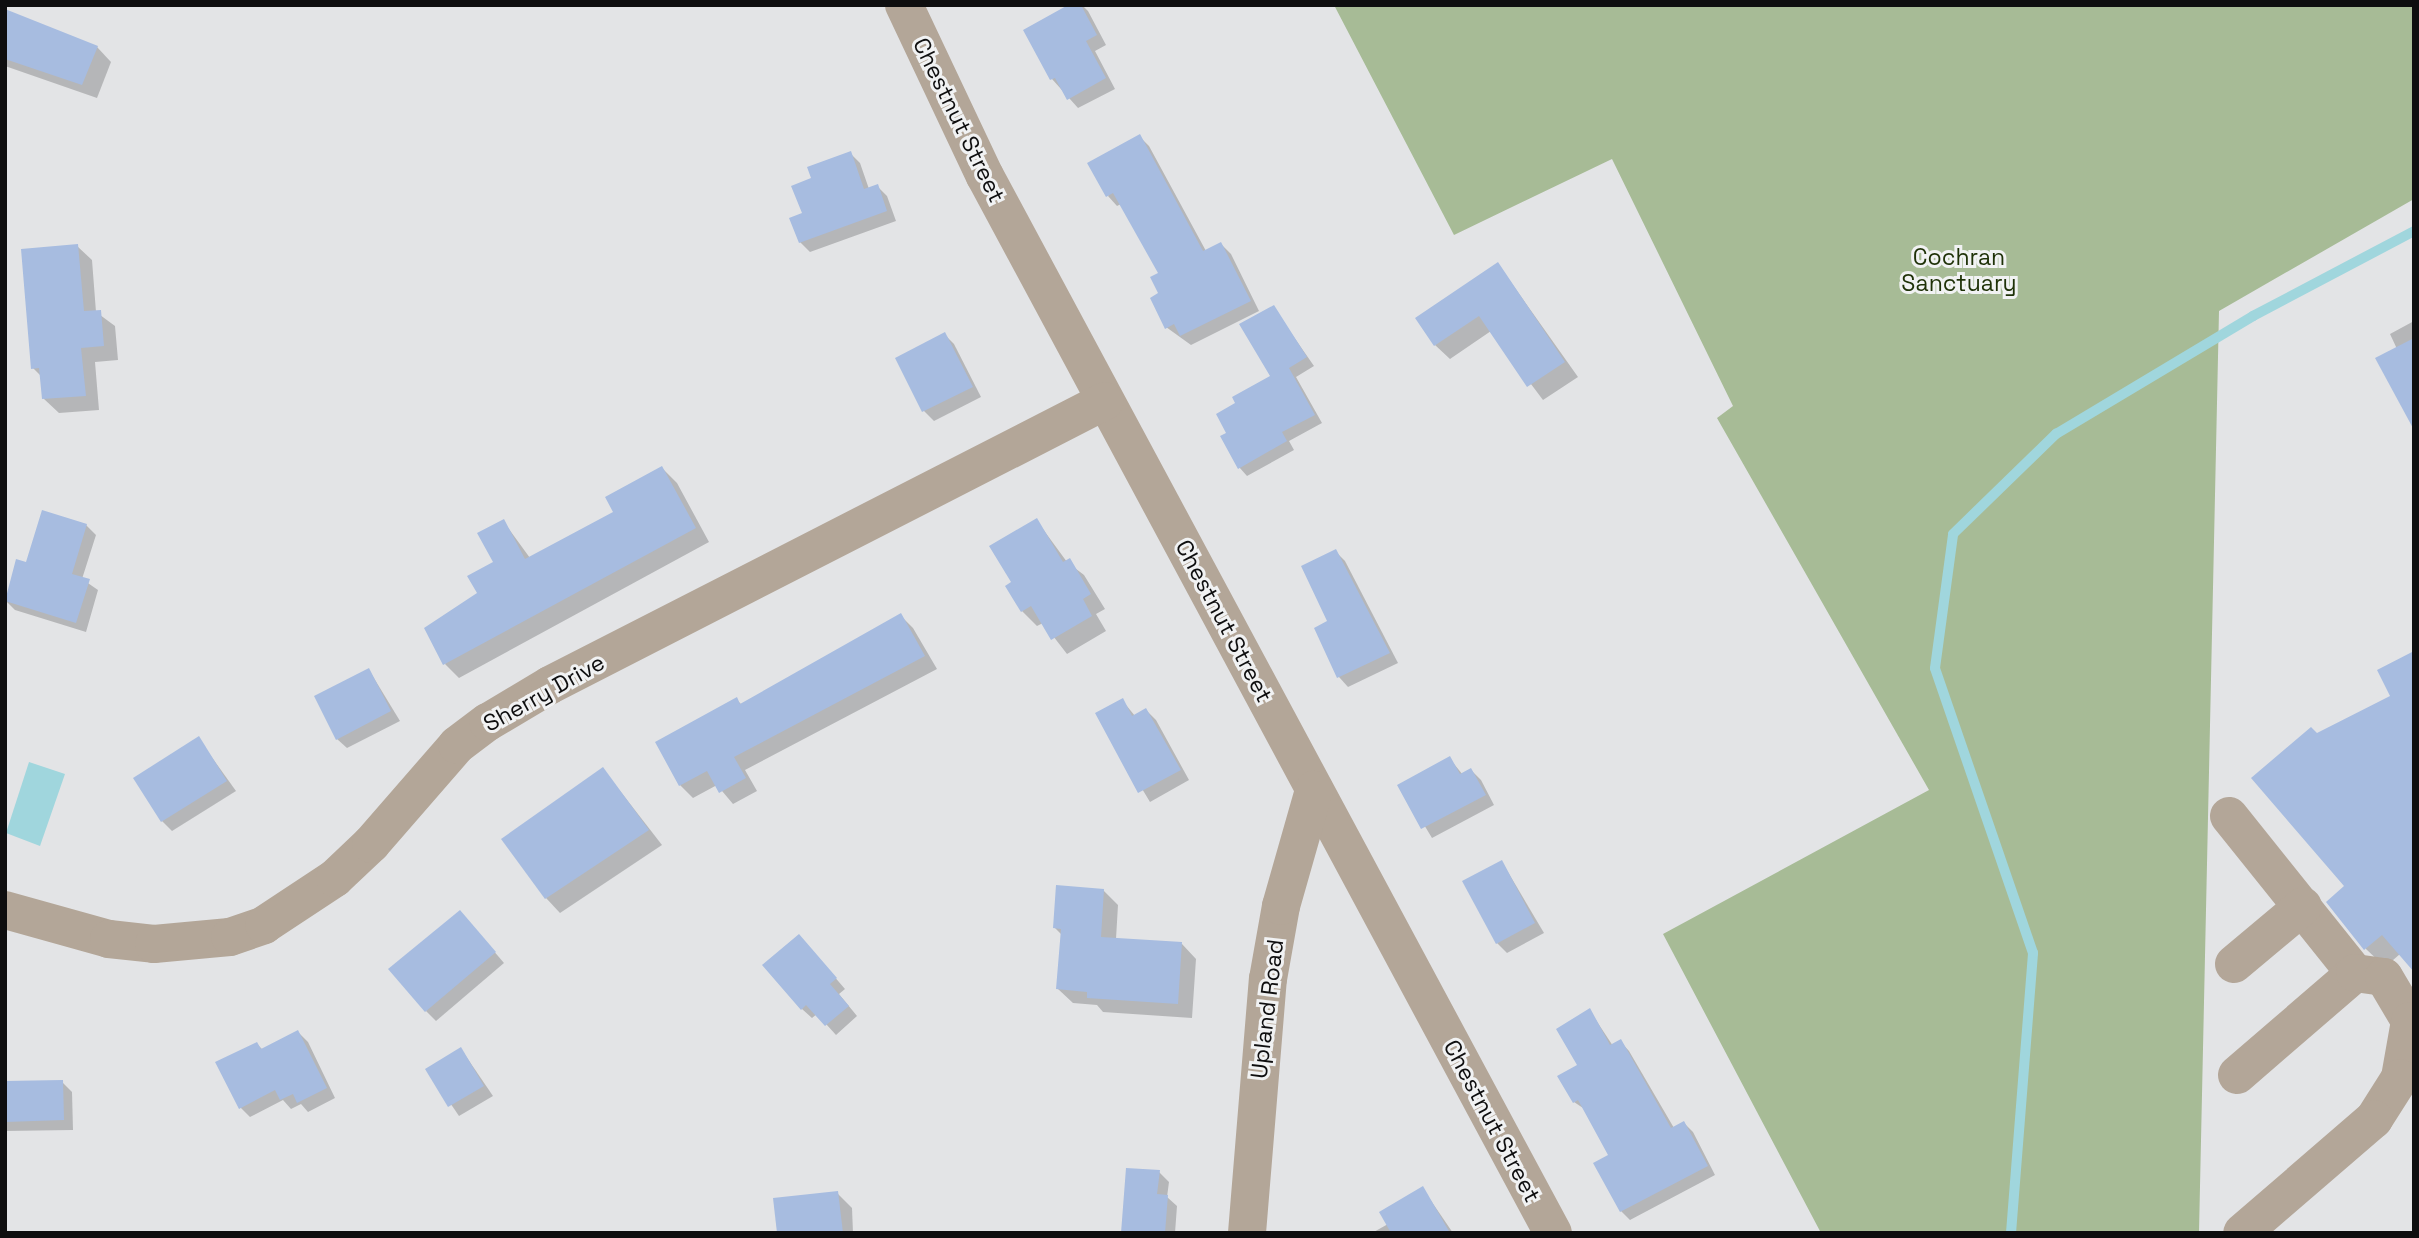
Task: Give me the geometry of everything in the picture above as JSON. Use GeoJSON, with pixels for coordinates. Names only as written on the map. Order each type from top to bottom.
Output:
{"type":"FeatureCollection","features":[{"type":"Feature","properties":{"kind":"street","name":"Chestnut Street"},"geometry":{"type":"LineString","coordinates":[[904,5],[985,176],[1553,1233]]}},
{"type":"Feature","properties":{"kind":"street","name":"Sherry Drive"},"geometry":{"type":"LineString","coordinates":[[5,910],[109,940],[154,944],[230,937],[264,925],[335,878],[371,844],[457,745],[488,722],[550,685],[1105,401]]}},
{"type":"Feature","properties":{"kind":"street","name":"Upland Road"},"geometry":{"type":"LineString","coordinates":[[1247,1233],[1268,979],[1281,906],[1314,790]]}},
{"type":"Feature","properties":{"kind":"street"},"geometry":{"type":"LineString","coordinates":[[2229,816],[2355,973],[2384,977],[2410,1021],[2400,1078],[2374,1119],[2242,1233]]}},
{"type":"Feature","properties":{"kind":"street"},"geometry":{"type":"LineString","coordinates":[[2234,964],[2303,906]]}},
{"type":"Feature","properties":{"kind":"street"},"geometry":{"type":"LineString","coordinates":[[2237,1075],[2355,973]]}},
{"type":"Feature","properties":{"kind":"green space","name":"Cochran Sanctuary"},"geometry":{"type":"Polygon","coordinates":[[[1334,5],[2414,5],[2414,199],[2219,311],[2199,1233],[1821,1233],[1663,934],[1929,790],[1717,418],[1733,406],[1612,159],[1454,235],[1334,5]]]}},
{"type":"Feature","properties":{"kind":"water"},"geometry":{"type":"Polygon","coordinates":[[[29,762],[65,774],[40,846],[6,833],[29,762]]]}},
{"type":"Feature","properties":{"kind":"building"},"geometry":{"type":"Polygon","coordinates":[[[1068,5],[1081,5],[1097,35],[1086,41],[1106,78],[1067,100],[1055,78],[1050,80],[1023,30],[1068,5]]]}},
{"type":"Feature","properties":{"kind":"building"},"geometry":{"type":"Polygon","coordinates":[[[5,9],[98,46],[82,85],[5,59],[5,9]]]}},
{"type":"Feature","properties":{"kind":"building"},"geometry":{"type":"Polygon","coordinates":[[[1140,134],[1203,251],[1221,242],[1251,301],[1180,336],[1174,324],[1165,329],[1150,298],[1158,293],[1150,277],[1158,273],[1113,193],[1106,197],[1087,163],[1140,134]]]}},
{"type":"Feature","properties":{"kind":"building"},"geometry":{"type":"Polygon","coordinates":[[[851,151],[864,189],[878,184],[887,211],[799,243],[789,218],[802,213],[791,186],[811,178],[807,167],[851,151]]]}},
{"type":"Feature","properties":{"kind":"building"},"geometry":{"type":"Polygon","coordinates":[[[78,244],[84,311],[101,310],[104,346],[81,348],[86,396],[42,399],[39,368],[31,369],[21,249],[78,244]]]}},
{"type":"Feature","properties":{"kind":"building"},"geometry":{"type":"Polygon","coordinates":[[[1498,262],[1565,362],[1527,387],[1479,316],[1434,346],[1415,318],[1498,262]]]}},
{"type":"Feature","properties":{"kind":"building"},"geometry":{"type":"Polygon","coordinates":[[[1274,305],[1307,357],[1289,368],[1315,415],[1282,432],[1287,441],[1238,469],[1220,436],[1226,433],[1216,414],[1235,403],[1232,397],[1270,376],[1239,324],[1274,305]]]}},
{"type":"Feature","properties":{"kind":"building"},"geometry":{"type":"Polygon","coordinates":[[[945,332],[973,387],[922,412],[895,358],[945,332]]]}},
{"type":"Feature","properties":{"kind":"building"},"geometry":{"type":"Polygon","coordinates":[[[2414,338],[2414,430],[2375,358],[2414,338]]]}},
{"type":"Feature","properties":{"kind":"building"},"geometry":{"type":"Polygon","coordinates":[[[662,466],[696,528],[443,665],[424,628],[477,593],[467,576],[493,562],[477,533],[504,519],[525,559],[613,512],[605,497],[662,466]]]}},
{"type":"Feature","properties":{"kind":"building"},"geometry":{"type":"Polygon","coordinates":[[[42,510],[87,524],[72,574],[90,579],[76,623],[5,601],[16,559],[26,562],[42,510]]]}},
{"type":"Feature","properties":{"kind":"building"},"geometry":{"type":"Polygon","coordinates":[[[1037,518],[1063,562],[1070,558],[1091,594],[1083,599],[1092,616],[1051,640],[1031,606],[1021,612],[1005,586],[1011,582],[989,546],[1037,518]]]}},
{"type":"Feature","properties":{"kind":"building"},"geometry":{"type":"Polygon","coordinates":[[[1336,549],[1390,653],[1337,678],[1314,628],[1327,621],[1301,566],[1336,549]]]}},
{"type":"Feature","properties":{"kind":"building"},"geometry":{"type":"Polygon","coordinates":[[[901,613],[925,656],[734,757],[746,778],[719,793],[707,771],[679,786],[655,742],[737,697],[740,704],[901,613]]]}},
{"type":"Feature","properties":{"kind":"building"},"geometry":{"type":"Polygon","coordinates":[[[2414,651],[2414,972],[2382,935],[2364,950],[2326,902],[2344,886],[2251,778],[2311,727],[2317,733],[2390,696],[2377,670],[2414,651]]]}},
{"type":"Feature","properties":{"kind":"building"},"geometry":{"type":"Polygon","coordinates":[[[369,668],[391,711],[336,740],[314,696],[369,668]]]}},
{"type":"Feature","properties":{"kind":"building"},"geometry":{"type":"Polygon","coordinates":[[[1123,698],[1132,716],[1146,708],[1181,770],[1138,793],[1095,713],[1123,698]]]}},
{"type":"Feature","properties":{"kind":"building"},"geometry":{"type":"Polygon","coordinates":[[[199,736],[227,781],[161,822],[133,778],[199,736]]]}},
{"type":"Feature","properties":{"kind":"building"},"geometry":{"type":"Polygon","coordinates":[[[1450,756],[1460,774],[1471,768],[1486,795],[1421,829],[1397,785],[1450,756]]]}},
{"type":"Feature","properties":{"kind":"building"},"geometry":{"type":"Polygon","coordinates":[[[603,767],[649,830],[545,899],[501,839],[603,767]]]}},
{"type":"Feature","properties":{"kind":"building"},"geometry":{"type":"Polygon","coordinates":[[[1502,860],[1535,923],[1496,944],[1462,881],[1502,860]]]}},
{"type":"Feature","properties":{"kind":"building"},"geometry":{"type":"Polygon","coordinates":[[[1056,885],[1104,889],[1101,937],[1182,942],[1178,1004],[1087,998],[1087,992],[1056,989],[1061,929],[1053,928],[1056,885]]]}},
{"type":"Feature","properties":{"kind":"building"},"geometry":{"type":"Polygon","coordinates":[[[460,910],[496,952],[425,1012],[388,969],[460,910]]]}},
{"type":"Feature","properties":{"kind":"building"},"geometry":{"type":"Polygon","coordinates":[[[799,934],[837,978],[830,984],[849,1006],[825,1026],[806,1005],[801,1010],[762,965],[799,934]]]}},
{"type":"Feature","properties":{"kind":"building"},"geometry":{"type":"Polygon","coordinates":[[[1590,1008],[1610,1045],[1621,1039],[1671,1128],[1684,1121],[1708,1166],[1620,1212],[1593,1163],[1608,1155],[1578,1100],[1573,1103],[1557,1076],[1577,1065],[1556,1029],[1590,1008]]]}},
{"type":"Feature","properties":{"kind":"building"},"geometry":{"type":"Polygon","coordinates":[[[298,1030],[327,1088],[297,1103],[293,1094],[280,1100],[275,1090],[239,1109],[215,1062],[257,1042],[261,1049],[298,1030]]]}},
{"type":"Feature","properties":{"kind":"building"},"geometry":{"type":"Polygon","coordinates":[[[461,1047],[484,1086],[448,1107],[425,1069],[461,1047]]]}},
{"type":"Feature","properties":{"kind":"building"},"geometry":{"type":"Polygon","coordinates":[[[63,1080],[64,1120],[5,1122],[5,1081],[63,1080]]]}},
{"type":"Feature","properties":{"kind":"building"},"geometry":{"type":"Polygon","coordinates":[[[1126,1168],[1160,1170],[1157,1194],[1168,1195],[1165,1233],[1121,1233],[1126,1168]]]}},
{"type":"Feature","properties":{"kind":"building"},"geometry":{"type":"Polygon","coordinates":[[[1423,1186],[1450,1233],[1391,1233],[1379,1212],[1423,1186]]]}},
{"type":"Feature","properties":{"kind":"building"},"geometry":{"type":"Polygon","coordinates":[[[838,1191],[843,1233],[777,1233],[773,1198],[838,1191]]]}},
{"type":"Feature","properties":{"kind":"waterway"},"geometry":{"type":"LineString","coordinates":[[2011,1233],[2033,953],[1935,668],[1953,534],[2056,434],[2253,316],[2414,231]]}}]}
